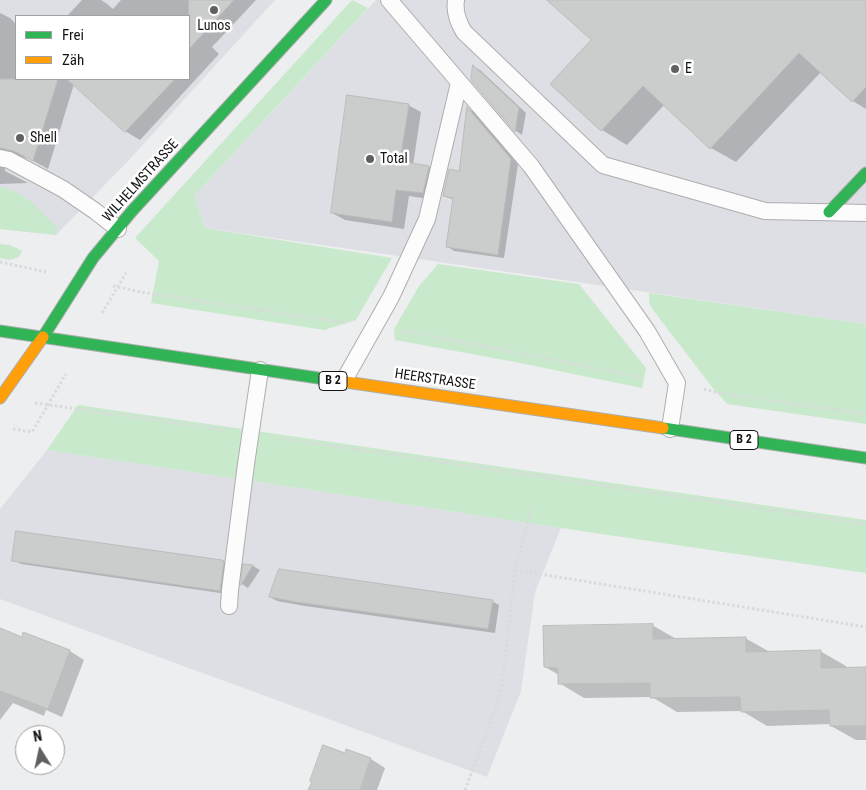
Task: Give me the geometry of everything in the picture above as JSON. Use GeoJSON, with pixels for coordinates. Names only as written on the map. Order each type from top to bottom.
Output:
{"type":"FeatureCollection","features":[{"type":"Feature","properties":{"kind":"main road","name":"WILHELMSTRASSE"},"geometry":{"type":"LineString","coordinates":[[0,398],[43,337],[92,258],[132,211],[326,0]]}},
{"type":"Feature","properties":{"kind":"main road"},"geometry":{"type":"LineString","coordinates":[[828,212],[866,173]]}},
{"type":"Feature","properties":{"kind":"main road","name":"HEERSTRASSE"},"geometry":{"type":"LineString","coordinates":[[0,331],[866,458]]}},
{"type":"Feature","properties":{"kind":"lane"},"geometry":{"type":"LineString","coordinates":[[389,0],[531,166],[647,331],[677,384],[670,429]]}},
{"type":"Feature","properties":{"kind":"lane"},"geometry":{"type":"LineString","coordinates":[[456,0],[457,20],[464,32],[603,165],[765,211],[866,213]]}},
{"type":"Feature","properties":{"kind":"lane"},"geometry":{"type":"LineString","coordinates":[[343,382],[391,297],[427,219],[459,82]]}},
{"type":"Feature","properties":{"kind":"lane"},"geometry":{"type":"LineString","coordinates":[[0,158],[9,160],[63,189],[118,229]]}},
{"type":"Feature","properties":{"kind":"lane"},"geometry":{"type":"LineString","coordinates":[[230,606],[250,434],[260,370]]}},
{"type":"Feature","properties":{"kind":"path"},"geometry":{"type":"LineString","coordinates":[[0,262],[6,263]]}},
{"type":"Feature","properties":{"kind":"path"},"geometry":{"type":"LineString","coordinates":[[142,292],[422,334],[718,393],[866,414]]}},
{"type":"Feature","properties":{"kind":"path"},"geometry":{"type":"LineString","coordinates":[[68,408],[866,524]]}},
{"type":"Feature","properties":{"kind":"path"},"geometry":{"type":"LineString","coordinates":[[8,428],[32,432]]}},
{"type":"Feature","properties":{"kind":"path"},"geometry":{"type":"LineString","coordinates":[[465,790],[501,693],[515,570],[532,506]]}},
{"type":"Feature","properties":{"kind":"path"},"geometry":{"type":"LineString","coordinates":[[515,570],[866,627]]}},
{"type":"Feature","properties":{"kind":"shaded area"},"geometry":{"type":"Polygon","coordinates":[[[0,0],[275,0],[128,161],[56,235],[0,229],[0,0]]]}},
{"type":"Feature","properties":{"kind":"shaded area"},"geometry":{"type":"Polygon","coordinates":[[[376,0],[866,0],[866,324],[205,228],[194,196],[376,0]]]}},
{"type":"Feature","properties":{"kind":"shaded area"},"geometry":{"type":"Polygon","coordinates":[[[47,450],[561,528],[535,592],[521,691],[487,777],[0,599],[0,509],[47,450]]]}},
{"type":"Feature","properties":{"kind":"green space"},"geometry":{"type":"Polygon","coordinates":[[[352,0],[368,8],[194,196],[205,228],[392,258],[356,320],[324,330],[151,303],[159,261],[135,238],[352,0]]]}},
{"type":"Feature","properties":{"kind":"green space"},"geometry":{"type":"Polygon","coordinates":[[[0,187],[17,192],[31,202],[57,227],[56,235],[0,229],[0,187]]]}},
{"type":"Feature","properties":{"kind":"green space"},"geometry":{"type":"Polygon","coordinates":[[[0,244],[10,245],[22,251],[19,257],[9,260],[0,258],[0,244]]]}},
{"type":"Feature","properties":{"kind":"green space"},"geometry":{"type":"Polygon","coordinates":[[[438,264],[579,284],[646,368],[642,388],[395,340],[394,329],[419,286],[438,264]]]}},
{"type":"Feature","properties":{"kind":"green space"},"geometry":{"type":"Polygon","coordinates":[[[649,293],[866,324],[866,424],[727,404],[653,310],[649,302],[649,293]]]}},
{"type":"Feature","properties":{"kind":"green space"},"geometry":{"type":"Polygon","coordinates":[[[78,405],[866,520],[866,573],[47,450],[78,405]]]}},
{"type":"Feature","properties":{"kind":"building"},"geometry":{"type":"Polygon","coordinates":[[[189,0],[234,0],[190,48],[189,0]]]}},
{"type":"Feature","properties":{"kind":"building","name":"E"},"geometry":{"type":"Polygon","coordinates":[[[547,0],[866,0],[866,87],[852,102],[799,53],[710,149],[643,86],[601,131],[550,84],[591,40],[547,0]]]}},
{"type":"Feature","properties":{"kind":"building"},"geometry":{"type":"Polygon","coordinates":[[[473,65],[519,108],[515,132],[471,80],[473,65]]]}},
{"type":"Feature","properties":{"kind":"building","name":"Shell"},"geometry":{"type":"Polygon","coordinates":[[[0,79],[58,80],[33,161],[14,151],[0,148],[0,79]]]}},
{"type":"Feature","properties":{"kind":"building"},"geometry":{"type":"Polygon","coordinates":[[[68,80],[174,80],[125,132],[68,80]]]}},
{"type":"Feature","properties":{"kind":"building"},"geometry":{"type":"Polygon","coordinates":[[[347,95],[409,104],[400,161],[429,166],[423,193],[396,190],[392,222],[331,213],[347,95]]]}},
{"type":"Feature","properties":{"kind":"building"},"geometry":{"type":"Polygon","coordinates":[[[467,107],[511,159],[498,255],[446,247],[453,198],[443,196],[449,169],[459,171],[467,107]]]}},
{"type":"Feature","properties":{"kind":"building"},"geometry":{"type":"Polygon","coordinates":[[[16,531],[222,560],[224,561],[220,591],[12,561],[16,531]]]}},
{"type":"Feature","properties":{"kind":"building"},"geometry":{"type":"Polygon","coordinates":[[[243,564],[253,565],[241,585],[243,564]]]}},
{"type":"Feature","properties":{"kind":"building"},"geometry":{"type":"Polygon","coordinates":[[[279,569],[493,600],[488,629],[269,597],[279,569]]]}},
{"type":"Feature","properties":{"kind":"building"},"geometry":{"type":"Polygon","coordinates":[[[653,624],[653,639],[746,637],[746,652],[821,650],[821,668],[866,667],[866,726],[830,726],[829,710],[741,712],[740,697],[650,698],[650,683],[558,684],[558,668],[544,667],[543,626],[653,624]]]}},
{"type":"Feature","properties":{"kind":"building"},"geometry":{"type":"Polygon","coordinates":[[[0,628],[22,637],[23,632],[70,650],[48,709],[0,691],[0,628]]]}},
{"type":"Feature","properties":{"kind":"building"},"geometry":{"type":"Polygon","coordinates":[[[323,745],[345,753],[346,749],[371,758],[360,790],[308,790],[323,745]]]}},
{"type":"Feature","properties":{"kind":"traffic: fast"},"geometry":{"type":"LineString","coordinates":[[43,337],[93,258],[132,211],[326,0]]}},
{"type":"Feature","properties":{"kind":"traffic: fast"},"geometry":{"type":"LineString","coordinates":[[829,212],[866,173]]}},
{"type":"Feature","properties":{"kind":"traffic: fast"},"geometry":{"type":"LineString","coordinates":[[0,331],[325,379]]}},
{"type":"Feature","properties":{"kind":"traffic: fast"},"geometry":{"type":"LineString","coordinates":[[663,428],[866,458]]}},
{"type":"Feature","properties":{"kind":"traffic: slow"},"geometry":{"type":"LineString","coordinates":[[0,398],[43,337]]}},
{"type":"Feature","properties":{"kind":"traffic: slow"},"geometry":{"type":"LineString","coordinates":[[325,379],[663,428]]}},
{"type":"Feature","properties":{"kind":"place","name":"Lunos"},"geometry":{"type":"Point","coordinates":[214,10]}},
{"type":"Feature","properties":{"kind":"place","name":"E"},"geometry":{"type":"Point","coordinates":[675,69]}},
{"type":"Feature","properties":{"kind":"place","name":"Shell"},"geometry":{"type":"Point","coordinates":[20,138]}},
{"type":"Feature","properties":{"kind":"place","name":"Total"},"geometry":{"type":"Point","coordinates":[370,159]}}]}
